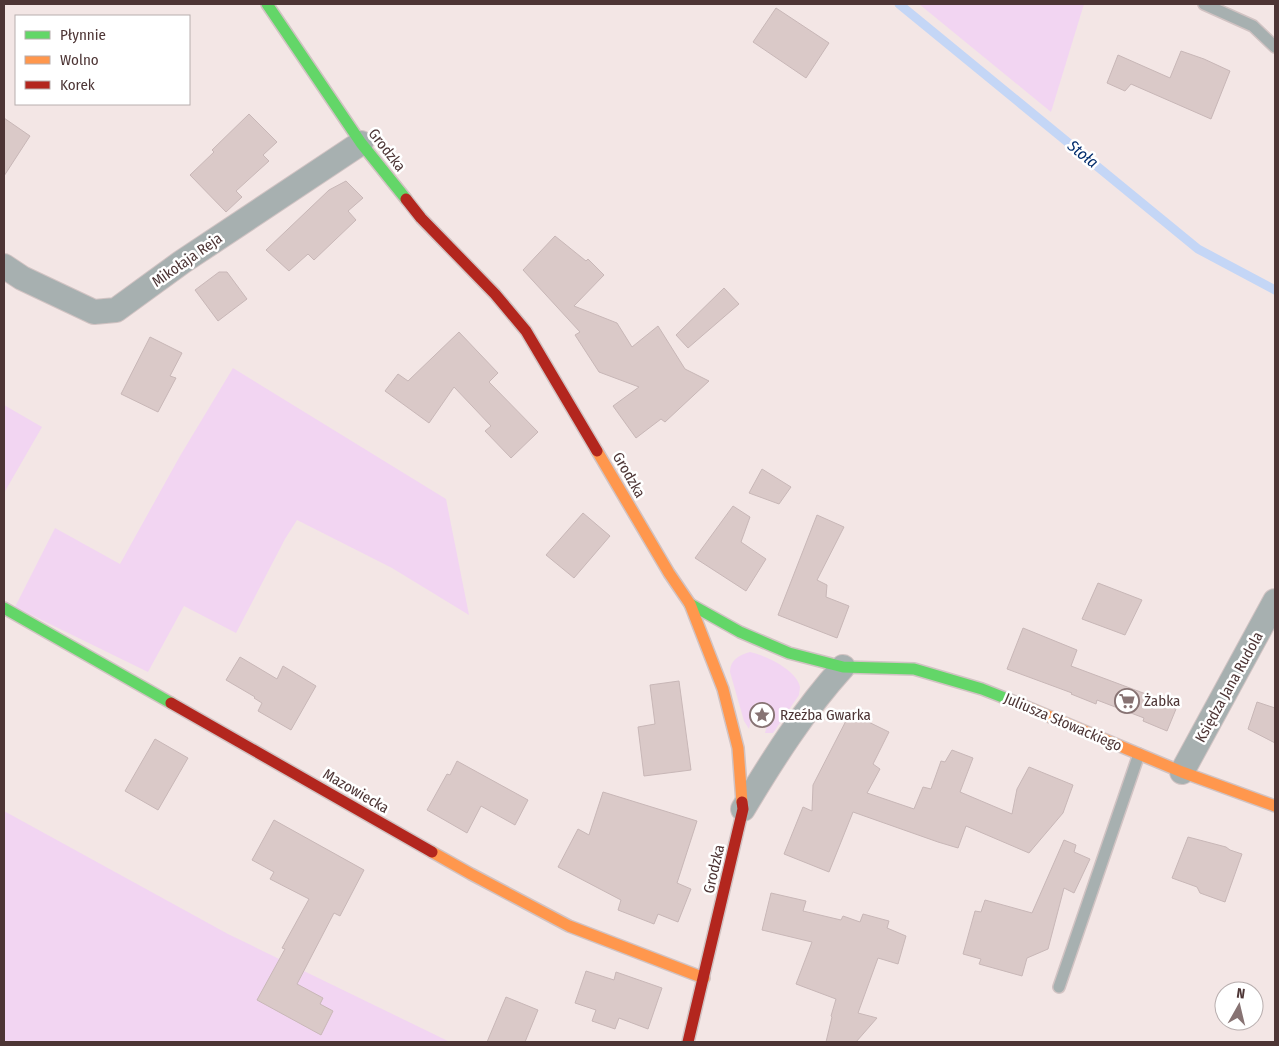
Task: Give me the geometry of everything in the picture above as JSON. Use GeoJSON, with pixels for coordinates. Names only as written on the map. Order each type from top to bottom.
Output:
{"type":"FeatureCollection","features":[{"type":"Feature","properties":{"kind":"street","name":"Grodzka"},"geometry":{"type":"LineString","coordinates":[[267,4],[361,143],[421,218],[495,294],[526,331],[669,573],[690,604],[723,689],[738,748],[743,809],[688,1042]]}},
{"type":"Feature","properties":{"kind":"street","name":"Mikołaja Reja"},"geometry":{"type":"LineString","coordinates":[[4,266],[22,278],[94,312],[116,310],[182,262],[361,143]]}},
{"type":"Feature","properties":{"kind":"street","name":"Księdza Jana Rudola"},"geometry":{"type":"LineString","coordinates":[[1182,772],[1275,601]]}},
{"type":"Feature","properties":{"kind":"street","name":"Juliusza Słowackiego"},"geometry":{"type":"LineString","coordinates":[[690,604],[740,632],[789,653],[843,666],[914,669],[982,689],[1182,772],[1275,806]]}},
{"type":"Feature","properties":{"kind":"street","name":"Mazowiecka"},"geometry":{"type":"LineString","coordinates":[[4,608],[471,874],[569,926],[704,978]]}},
{"type":"Feature","properties":{"kind":"street"},"geometry":{"type":"LineString","coordinates":[[743,809],[768,768],[811,705],[843,666]]}},
{"type":"Feature","properties":{"kind":"lane"},"geometry":{"type":"LineString","coordinates":[[1204,4],[1253,26],[1275,47]]}},
{"type":"Feature","properties":{"kind":"lane"},"geometry":{"type":"LineString","coordinates":[[1059,987],[1139,754]]}},
{"type":"Feature","properties":{"kind":"shaded area"},"geometry":{"type":"Polygon","coordinates":[[[919,4],[1084,4],[1051,112],[919,4]]]}},
{"type":"Feature","properties":{"kind":"shaded area"},"geometry":{"type":"Polygon","coordinates":[[[233,368],[446,499],[469,615],[392,568],[297,520],[285,539],[236,633],[184,606],[148,672],[15,607],[55,528],[120,564],[180,456],[233,368]]]}},
{"type":"Feature","properties":{"kind":"shaded area"},"geometry":{"type":"Polygon","coordinates":[[[4,405],[42,427],[4,493],[4,405]]]}},
{"type":"Feature","properties":{"kind":"shaded area"},"geometry":{"type":"Polygon","coordinates":[[[750,652],[780,664],[793,675],[800,687],[799,695],[773,733],[765,733],[772,708],[755,703],[749,729],[744,721],[730,672],[733,661],[750,652]]]}},
{"type":"Feature","properties":{"kind":"shaded area"},"geometry":{"type":"Polygon","coordinates":[[[4,811],[228,934],[450,1042],[4,1042],[4,811]]]}},
{"type":"Feature","properties":{"kind":"building"},"geometry":{"type":"Polygon","coordinates":[[[776,8],[829,43],[806,78],[753,42],[776,8]]]}},
{"type":"Feature","properties":{"kind":"building"},"geometry":{"type":"Polygon","coordinates":[[[1181,51],[1230,71],[1211,119],[1131,84],[1125,91],[1107,83],[1118,55],[1170,78],[1181,51]]]}},
{"type":"Feature","properties":{"kind":"building"},"geometry":{"type":"Polygon","coordinates":[[[249,114],[277,142],[263,155],[269,161],[236,191],[242,197],[226,212],[190,175],[214,152],[212,150],[249,114]]]}},
{"type":"Feature","properties":{"kind":"building"},"geometry":{"type":"Polygon","coordinates":[[[4,118],[30,136],[4,176],[4,118]]]}},
{"type":"Feature","properties":{"kind":"building"},"geometry":{"type":"Polygon","coordinates":[[[346,181],[363,198],[348,211],[356,220],[314,260],[308,254],[289,271],[266,250],[329,190],[346,181]]]}},
{"type":"Feature","properties":{"kind":"building"},"geometry":{"type":"Polygon","coordinates":[[[555,236],[586,261],[588,259],[604,275],[574,306],[617,323],[632,347],[658,326],[685,369],[709,381],[665,422],[661,419],[636,438],[613,406],[639,387],[599,372],[575,335],[580,332],[523,270],[555,236]]]}},
{"type":"Feature","properties":{"kind":"building"},"geometry":{"type":"Polygon","coordinates":[[[219,272],[227,272],[247,299],[218,321],[195,290],[219,272]]]}},
{"type":"Feature","properties":{"kind":"building"},"geometry":{"type":"Polygon","coordinates":[[[724,288],[739,304],[688,348],[676,335],[724,288]]]}},
{"type":"Feature","properties":{"kind":"building"},"geometry":{"type":"Polygon","coordinates":[[[459,332],[498,373],[489,382],[538,432],[511,458],[485,431],[491,426],[454,387],[429,423],[385,391],[398,374],[408,381],[459,332]]]}},
{"type":"Feature","properties":{"kind":"building"},"geometry":{"type":"Polygon","coordinates":[[[150,337],[182,353],[170,376],[176,378],[158,412],[121,394],[150,337]]]}},
{"type":"Feature","properties":{"kind":"building"},"geometry":{"type":"Polygon","coordinates":[[[762,469],[791,487],[779,504],[749,493],[762,469]]]}},
{"type":"Feature","properties":{"kind":"building"},"geometry":{"type":"Polygon","coordinates":[[[733,506],[750,517],[741,542],[766,559],[746,591],[695,558],[733,506]]]}},
{"type":"Feature","properties":{"kind":"building"},"geometry":{"type":"Polygon","coordinates":[[[583,513],[610,536],[574,578],[546,555],[583,513]]]}},
{"type":"Feature","properties":{"kind":"building"},"geometry":{"type":"Polygon","coordinates":[[[817,515],[844,527],[817,580],[827,585],[826,597],[849,606],[837,638],[778,615],[817,515]]]}},
{"type":"Feature","properties":{"kind":"building"},"geometry":{"type":"Polygon","coordinates":[[[1098,583],[1142,600],[1125,635],[1082,619],[1098,583]]]}},
{"type":"Feature","properties":{"kind":"building"},"geometry":{"type":"Polygon","coordinates":[[[1023,628],[1077,650],[1071,666],[1154,697],[1153,700],[1176,709],[1167,731],[1143,721],[1144,718],[1097,700],[1096,704],[1007,669],[1023,628]]]}},
{"type":"Feature","properties":{"kind":"building"},"geometry":{"type":"Polygon","coordinates":[[[240,657],[277,679],[283,666],[316,686],[291,730],[258,711],[262,703],[226,680],[240,657]]]}},
{"type":"Feature","properties":{"kind":"building"},"geometry":{"type":"Polygon","coordinates":[[[679,681],[691,770],[644,776],[638,727],[655,724],[650,685],[679,681]]]}},
{"type":"Feature","properties":{"kind":"building"},"geometry":{"type":"Polygon","coordinates":[[[1257,702],[1275,708],[1275,743],[1248,729],[1257,702]]]}},
{"type":"Feature","properties":{"kind":"building"},"geometry":{"type":"Polygon","coordinates":[[[850,713],[889,732],[873,764],[880,769],[867,793],[914,809],[923,787],[931,789],[941,761],[945,762],[952,750],[973,758],[960,792],[1012,814],[1017,789],[1029,767],[1073,785],[1063,813],[1029,853],[966,826],[958,848],[853,812],[829,872],[784,854],[803,807],[812,811],[813,785],[850,713]]]}},
{"type":"Feature","properties":{"kind":"building"},"geometry":{"type":"Polygon","coordinates":[[[155,739],[188,758],[158,810],[125,791],[155,739]]]}},
{"type":"Feature","properties":{"kind":"building"},"geometry":{"type":"Polygon","coordinates":[[[457,761],[528,800],[515,825],[481,806],[467,833],[427,810],[447,774],[450,775],[457,761]]]}},
{"type":"Feature","properties":{"kind":"building"},"geometry":{"type":"Polygon","coordinates":[[[603,792],[697,821],[677,883],[691,889],[678,922],[658,914],[654,924],[618,910],[621,900],[558,867],[578,829],[589,835],[603,792]]]}},
{"type":"Feature","properties":{"kind":"building"},"geometry":{"type":"Polygon","coordinates":[[[274,820],[364,870],[340,916],[334,913],[297,984],[323,998],[320,1004],[333,1011],[321,1035],[257,1000],[285,949],[282,948],[309,899],[270,879],[274,872],[252,860],[274,820]]]}},
{"type":"Feature","properties":{"kind":"building"},"geometry":{"type":"Polygon","coordinates":[[[1188,837],[1226,847],[1242,854],[1225,902],[1200,893],[1197,887],[1172,878],[1188,837]]]}},
{"type":"Feature","properties":{"kind":"building"},"geometry":{"type":"Polygon","coordinates":[[[1064,840],[1076,845],[1074,852],[1090,859],[1074,893],[1064,888],[1048,949],[1027,958],[1022,976],[979,964],[981,959],[963,954],[975,911],[981,912],[985,900],[1032,913],[1064,840]]]}},
{"type":"Feature","properties":{"kind":"building"},"geometry":{"type":"Polygon","coordinates":[[[771,893],[806,901],[803,911],[841,920],[843,916],[860,922],[863,914],[889,921],[887,928],[906,936],[898,964],[878,958],[858,1013],[877,1018],[856,1042],[826,1042],[836,999],[796,984],[812,942],[762,930],[771,893]]]}},
{"type":"Feature","properties":{"kind":"building"},"geometry":{"type":"Polygon","coordinates":[[[586,971],[614,980],[616,972],[662,988],[648,1029],[619,1018],[615,1029],[592,1021],[596,1010],[575,1003],[586,971]]]}},
{"type":"Feature","properties":{"kind":"building"},"geometry":{"type":"Polygon","coordinates":[[[506,997],[538,1010],[525,1042],[487,1042],[506,997]]]}},
{"type":"Feature","properties":{"kind":"waterway","name":"Stoła"},"geometry":{"type":"LineString","coordinates":[[899,4],[1198,249],[1275,290]]}},
{"type":"Feature","properties":{"kind":"traffic: fast"},"geometry":{"type":"LineString","coordinates":[[267,4],[361,143],[406,199]]}},
{"type":"Feature","properties":{"kind":"traffic: fast"},"geometry":{"type":"LineString","coordinates":[[690,604],[740,632],[789,653],[843,667],[914,669],[982,689],[1010,700]]}},
{"type":"Feature","properties":{"kind":"traffic: fast"},"geometry":{"type":"LineString","coordinates":[[4,608],[171,703]]}},
{"type":"Feature","properties":{"kind":"traffic: slow"},"geometry":{"type":"LineString","coordinates":[[597,451],[669,573],[690,604],[723,689],[738,748],[742,802]]}},
{"type":"Feature","properties":{"kind":"traffic: slow"},"geometry":{"type":"LineString","coordinates":[[1010,700],[1182,772],[1275,806]]}},
{"type":"Feature","properties":{"kind":"traffic: slow"},"geometry":{"type":"LineString","coordinates":[[432,852],[569,926],[704,978]]}},
{"type":"Feature","properties":{"kind":"traffic: jam"},"geometry":{"type":"LineString","coordinates":[[406,199],[421,218],[495,294],[526,331],[597,451]]}},
{"type":"Feature","properties":{"kind":"traffic: jam"},"geometry":{"type":"LineString","coordinates":[[171,703],[432,852]]}},
{"type":"Feature","properties":{"kind":"traffic: jam"},"geometry":{"type":"LineString","coordinates":[[688,1042],[743,809],[742,802]]}},
{"type":"Feature","properties":{"kind":"place","name":"Żabka"},"geometry":{"type":"Point","coordinates":[1127,701]}},
{"type":"Feature","properties":{"kind":"place","name":"Rzeźba Gwarka"},"geometry":{"type":"Point","coordinates":[762,715]}}]}
